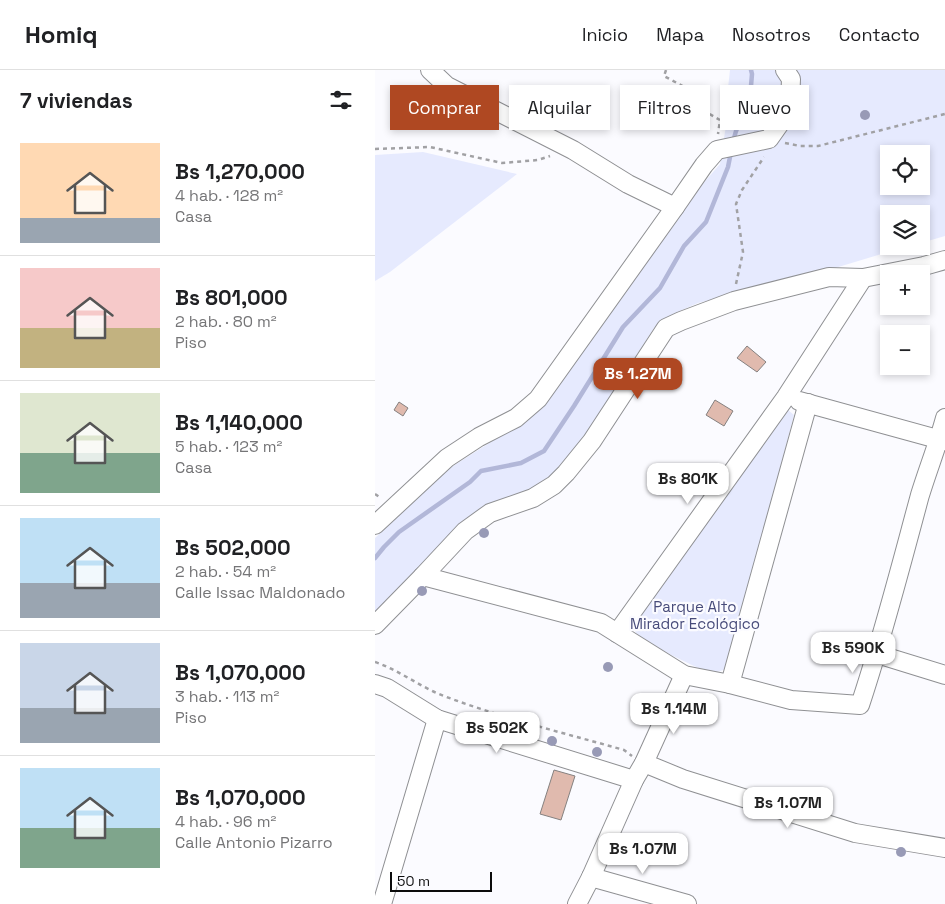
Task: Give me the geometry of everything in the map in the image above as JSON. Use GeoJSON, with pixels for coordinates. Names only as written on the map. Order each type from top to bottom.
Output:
{"type":"FeatureCollection","features":[{"type":"Feature","properties":{"kind":"street"},"geometry":{"type":"LineString","coordinates":[[430,70],[447,86],[573,150],[628,184],[675,208]]}},
{"type":"Feature","properties":{"kind":"street"},"geometry":{"type":"LineString","coordinates":[[375,525],[447,458],[479,437],[516,418],[538,399],[704,165],[717,150],[769,138],[781,122],[790,102],[791,79],[785,70]]}},
{"type":"Feature","properties":{"kind":"street"},"geometry":{"type":"LineString","coordinates":[[375,625],[465,532],[490,513],[533,498],[553,485],[566,473],[592,441],[666,328],[734,301],[829,277],[863,278],[925,266],[945,260]]}},
{"type":"Feature","properties":{"kind":"street"},"geometry":{"type":"LineString","coordinates":[[617,633],[786,397],[863,278]]}},
{"type":"Feature","properties":{"kind":"street"},"geometry":{"type":"LineString","coordinates":[[786,397],[942,441]]}},
{"type":"Feature","properties":{"kind":"street"},"geometry":{"type":"LineString","coordinates":[[730,684],[808,404]]}},
{"type":"Feature","properties":{"kind":"street"},"geometry":{"type":"LineString","coordinates":[[423,576],[601,623],[684,675],[730,684],[791,700],[860,705],[877,654],[921,492],[942,441],[945,418]]}},
{"type":"Feature","properties":{"kind":"street"},"geometry":{"type":"LineString","coordinates":[[877,654],[945,676]]}},
{"type":"Feature","properties":{"kind":"street"},"geometry":{"type":"LineString","coordinates":[[577,904],[684,675]]}},
{"type":"Feature","properties":{"kind":"street"},"geometry":{"type":"LineString","coordinates":[[375,684],[387,688],[437,719],[634,780]]}},
{"type":"Feature","properties":{"kind":"street"},"geometry":{"type":"LineString","coordinates":[[382,904],[437,719]]}},
{"type":"Feature","properties":{"kind":"street"},"geometry":{"type":"LineString","coordinates":[[644,764],[683,780],[855,833],[945,848]]}},
{"type":"Feature","properties":{"kind":"street"},"geometry":{"type":"LineString","coordinates":[[591,877],[687,904]]}},
{"type":"Feature","properties":{"kind":"path"},"geometry":{"type":"LineString","coordinates":[[666,70],[664,76],[690,90],[673,96],[693,111],[706,112],[720,120],[717,150]]}},
{"type":"Feature","properties":{"kind":"path"},"geometry":{"type":"LineString","coordinates":[[734,301],[743,252],[736,204],[742,190],[765,155],[769,138],[800,146],[817,146],[945,114]]}},
{"type":"Feature","properties":{"kind":"path"},"geometry":{"type":"LineString","coordinates":[[375,149],[430,146],[502,163],[538,160],[573,150]]}},
{"type":"Feature","properties":{"kind":"path"},"geometry":{"type":"LineString","coordinates":[[375,662],[385,665],[441,694],[463,703],[624,750],[644,764]]}},
{"type":"Feature","properties":{"kind":"green space"},"geometry":{"type":"Polygon","coordinates":[[[730,70],[945,70],[945,236],[930,240],[930,205],[880,205],[880,254],[835,268],[698,303],[673,314],[654,328],[580,444],[550,480],[528,491],[375,616],[375,538],[450,468],[536,413],[694,194],[720,164],[725,130],[809,130],[809,85],[728,85],[730,70]]]}},
{"type":"Feature","properties":{"kind":"green space"},"geometry":{"type":"Polygon","coordinates":[[[423,152],[517,174],[390,272],[375,281],[375,155],[423,152]]]}},
{"type":"Feature","properties":{"kind":"green space","name":"Parque Alto Mirador Ecológico"},"geometry":{"type":"Polygon","coordinates":[[[788,410],[794,415],[728,668],[719,672],[709,672],[671,655],[641,638],[635,630],[636,620],[782,414],[788,410]]]}},
{"type":"Feature","properties":{"kind":"building"},"geometry":{"type":"Polygon","coordinates":[[[747,346],[766,362],[757,372],[737,358],[747,346]]]}},
{"type":"Feature","properties":{"kind":"building"},"geometry":{"type":"Polygon","coordinates":[[[715,400],[733,411],[724,426],[706,415],[715,400]]]}},
{"type":"Feature","properties":{"kind":"building"},"geometry":{"type":"Polygon","coordinates":[[[399,402],[408,408],[403,416],[394,410],[399,402]]]}},
{"type":"Feature","properties":{"kind":"building"},"geometry":{"type":"Polygon","coordinates":[[[554,770],[575,776],[561,820],[540,814],[554,770]]]}},
{"type":"Feature","properties":{"kind":"waterway"},"geometry":{"type":"LineString","coordinates":[[733,142],[750,98],[751,70]]}},
{"type":"Feature","properties":{"kind":"waterway"},"geometry":{"type":"LineString","coordinates":[[375,558],[399,532],[470,482],[481,471],[521,463],[544,451],[623,327],[660,288],[684,246],[706,222],[728,167],[731,152]]}}]}
